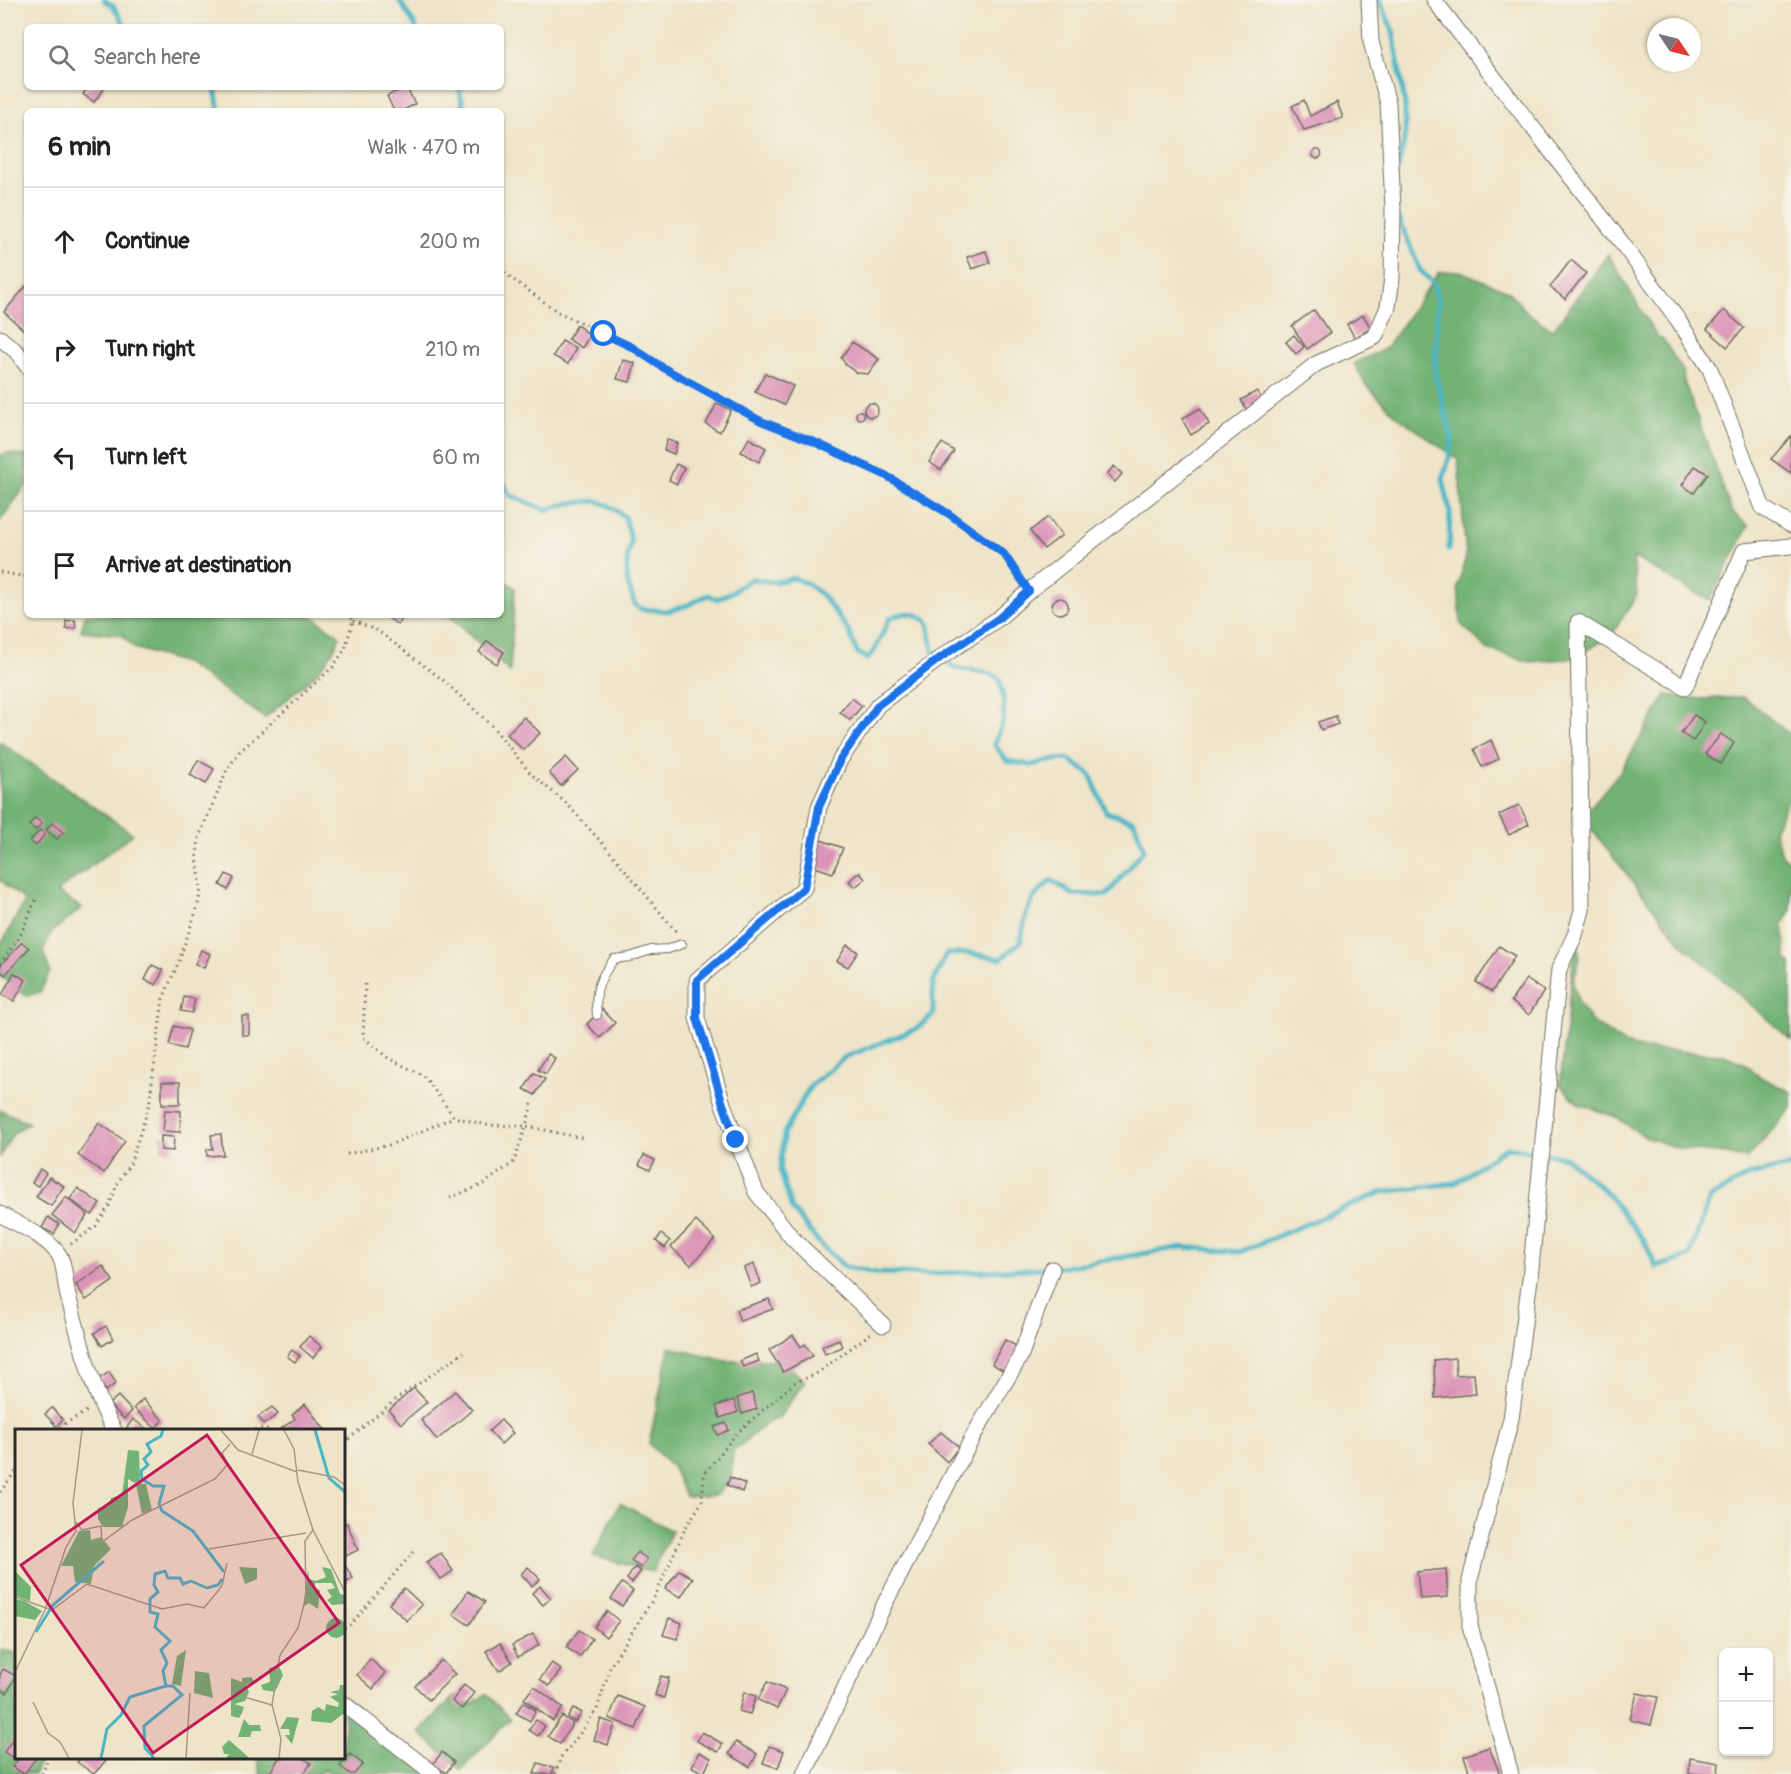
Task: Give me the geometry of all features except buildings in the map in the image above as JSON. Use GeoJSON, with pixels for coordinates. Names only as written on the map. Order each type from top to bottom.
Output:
{"type":"FeatureCollection","features":[{"type":"Feature","properties":{"kind":"street"},"geometry":{"type":"LineString","coordinates":[[883,1325],[794,1239],[756,1192],[723,1104],[697,1018],[697,980],[804,888],[819,807],[840,760],[878,705],[940,658],[999,618],[1029,591],[1316,364],[1375,337],[1388,307],[1392,278],[1393,209],[1388,103],[1371,42],[1369,0]]}},
{"type":"Feature","properties":{"kind":"street"},"geometry":{"type":"LineString","coordinates":[[1434,0],[1622,243],[1678,320],[1710,369],[1763,508],[1791,525]]}},
{"type":"Feature","properties":{"kind":"street"},"geometry":{"type":"LineString","coordinates":[[0,338],[24,362]]}},
{"type":"Feature","properties":{"kind":"street"},"geometry":{"type":"LineString","coordinates":[[1511,1774],[1470,1626],[1470,1580],[1511,1419],[1530,1279],[1559,969],[1575,935],[1582,910],[1578,622],[1685,687],[1744,551],[1791,546]]}},
{"type":"Feature","properties":{"kind":"street"},"geometry":{"type":"LineString","coordinates":[[0,1214],[21,1226],[34,1230],[58,1253],[63,1265],[65,1284],[86,1364],[113,1429]]}},
{"type":"Feature","properties":{"kind":"street"},"geometry":{"type":"LineString","coordinates":[[804,1774],[886,1601],[976,1431],[1020,1356],[1052,1269]]}},
{"type":"Feature","properties":{"kind":"street"},"geometry":{"type":"LineString","coordinates":[[345,1705],[434,1774]]}},
{"type":"Feature","properties":{"kind":"lane"},"geometry":{"type":"LineString","coordinates":[[597,1015],[596,994],[600,978],[614,959],[630,957],[651,950],[668,949],[682,944]]}},
{"type":"Feature","properties":{"kind":"path"},"geometry":{"type":"LineString","coordinates":[[504,271],[558,312],[632,347],[662,367],[761,421],[812,441],[885,475],[949,514],[1004,554],[1029,591]]}},
{"type":"Feature","properties":{"kind":"path"},"geometry":{"type":"LineString","coordinates":[[0,572],[24,576]]}},
{"type":"Feature","properties":{"kind":"path"},"geometry":{"type":"LineString","coordinates":[[351,618],[353,621],[378,631],[434,673],[492,726],[531,774],[566,803],[612,854],[676,931],[682,944]]}},
{"type":"Feature","properties":{"kind":"path"},"geometry":{"type":"LineString","coordinates":[[58,1253],[96,1226],[109,1206],[118,1182],[130,1164],[149,1106],[163,999],[179,961],[201,890],[197,856],[199,837],[227,770],[239,752],[333,666],[345,649],[353,621]]}},
{"type":"Feature","properties":{"kind":"path"},"geometry":{"type":"LineString","coordinates":[[0,964],[20,936],[37,897]]}},
{"type":"Feature","properties":{"kind":"path"},"geometry":{"type":"LineString","coordinates":[[365,984],[363,1036],[388,1058],[424,1076],[454,1117]]}},
{"type":"Feature","properties":{"kind":"path"},"geometry":{"type":"LineString","coordinates":[[446,1199],[482,1185],[514,1162],[532,1104]]}},
{"type":"Feature","properties":{"kind":"path"},"geometry":{"type":"LineString","coordinates":[[347,1154],[390,1145],[454,1117],[487,1125],[526,1126],[582,1138]]}},
{"type":"Feature","properties":{"kind":"path"},"geometry":{"type":"LineString","coordinates":[[555,1774],[561,1757],[597,1709],[611,1665],[655,1596],[685,1529],[702,1502],[704,1474],[725,1446],[794,1383],[816,1374],[883,1325]]}},
{"type":"Feature","properties":{"kind":"path"},"geometry":{"type":"LineString","coordinates":[[345,1442],[395,1400],[464,1352]]}},
{"type":"Feature","properties":{"kind":"path"},"geometry":{"type":"LineString","coordinates":[[57,1429],[101,1403]]}},
{"type":"Feature","properties":{"kind":"path"},"geometry":{"type":"LineString","coordinates":[[0,1492],[15,1472]]}},
{"type":"Feature","properties":{"kind":"path"},"geometry":{"type":"LineString","coordinates":[[345,1627],[351,1624],[416,1549]]}},
{"type":"Feature","properties":{"kind":"path"},"geometry":{"type":"LineString","coordinates":[[42,1774],[48,1759]]}},
{"type":"Feature","properties":{"kind":"green space"},"geometry":{"type":"Polygon","coordinates":[[[1608,254],[1657,337],[1662,338],[1683,371],[1684,381],[1732,512],[1749,526],[1709,601],[1633,557],[1637,595],[1611,636],[1575,658],[1530,662],[1487,649],[1461,624],[1458,587],[1466,556],[1458,460],[1396,415],[1365,384],[1354,363],[1385,349],[1439,272],[1460,271],[1508,291],[1528,313],[1553,330],[1608,254]]]}},
{"type":"Feature","properties":{"kind":"green space"},"geometry":{"type":"Polygon","coordinates":[[[8,453],[24,456],[24,488],[0,521],[0,455],[8,453]]]}},
{"type":"Feature","properties":{"kind":"green space"},"geometry":{"type":"Polygon","coordinates":[[[504,580],[515,588],[510,672],[451,618],[504,618],[504,580]]]}},
{"type":"Feature","properties":{"kind":"green space"},"geometry":{"type":"Polygon","coordinates":[[[84,618],[314,618],[340,636],[327,661],[318,671],[265,718],[185,663],[134,648],[122,635],[81,631],[84,618]]]}},
{"type":"Feature","properties":{"kind":"green space"},"geometry":{"type":"Polygon","coordinates":[[[1666,695],[1702,699],[1743,697],[1791,735],[1791,794],[1774,831],[1783,857],[1791,862],[1791,910],[1783,923],[1786,960],[1791,962],[1791,1040],[1681,943],[1582,817],[1620,772],[1666,695]]]}},
{"type":"Feature","properties":{"kind":"green space"},"geometry":{"type":"Polygon","coordinates":[[[0,742],[133,834],[57,892],[82,908],[51,933],[43,951],[50,972],[40,992],[26,996],[0,976],[0,946],[25,901],[0,880],[0,742]]]}},
{"type":"Feature","properties":{"kind":"green space"},"geometry":{"type":"Polygon","coordinates":[[[1576,934],[1580,958],[1573,983],[1579,1003],[1591,1021],[1627,1045],[1645,1049],[1722,1054],[1746,1064],[1762,1078],[1791,1092],[1791,1109],[1747,1159],[1681,1149],[1645,1137],[1616,1117],[1579,1104],[1560,1085],[1576,934]]]}},
{"type":"Feature","properties":{"kind":"green space"},"geometry":{"type":"Polygon","coordinates":[[[0,1110],[29,1123],[13,1134],[0,1157],[0,1110]]]}},
{"type":"Feature","properties":{"kind":"green space"},"geometry":{"type":"Polygon","coordinates":[[[669,1347],[726,1361],[784,1362],[805,1381],[779,1418],[769,1422],[733,1451],[731,1478],[717,1495],[686,1497],[673,1468],[649,1444],[669,1347]]]}},
{"type":"Feature","properties":{"kind":"green space"},"geometry":{"type":"Polygon","coordinates":[[[620,1503],[672,1531],[652,1572],[593,1556],[620,1503]]]}},
{"type":"Feature","properties":{"kind":"green space"},"geometry":{"type":"Polygon","coordinates":[[[1,1649],[15,1653],[15,1759],[41,1759],[35,1774],[0,1774],[1,1649]]]}},
{"type":"Feature","properties":{"kind":"green space"},"geometry":{"type":"Polygon","coordinates":[[[486,1694],[510,1719],[461,1770],[419,1732],[454,1697],[470,1705],[486,1694]]]}},
{"type":"Feature","properties":{"kind":"green space"},"geometry":{"type":"Polygon","coordinates":[[[345,1698],[437,1774],[331,1774],[325,1769],[320,1774],[260,1774],[258,1759],[345,1759],[345,1698]]]}},
{"type":"Feature","properties":{"kind":"waterway"},"geometry":{"type":"LineString","coordinates":[[104,0],[113,6],[124,24]]}},
{"type":"Feature","properties":{"kind":"waterway"},"geometry":{"type":"LineString","coordinates":[[399,0],[414,24]]}},
{"type":"Feature","properties":{"kind":"waterway"},"geometry":{"type":"LineString","coordinates":[[1379,0],[1393,31],[1405,105],[1405,136],[1397,171]]}},
{"type":"Feature","properties":{"kind":"waterway"},"geometry":{"type":"LineString","coordinates":[[216,90],[218,108]]}},
{"type":"Feature","properties":{"kind":"waterway"},"geometry":{"type":"LineString","coordinates":[[460,90],[463,108]]}},
{"type":"Feature","properties":{"kind":"waterway"},"geometry":{"type":"LineString","coordinates":[[1399,219],[1420,270],[1433,283],[1438,301],[1435,374],[1452,437],[1443,479],[1450,511],[1449,550]]}},
{"type":"Feature","properties":{"kind":"waterway"},"geometry":{"type":"LineString","coordinates":[[504,484],[510,495],[546,510],[570,503],[597,501],[610,506],[625,517],[631,541],[627,558],[627,581],[635,605],[641,609],[668,611],[688,605],[708,595],[717,599],[751,579],[775,582],[794,578],[808,584],[823,596],[848,630],[857,652],[867,659],[874,651],[890,618],[906,613],[918,616],[928,622],[933,651],[955,668],[985,672],[999,678],[1004,711],[994,744],[1007,761],[1031,765],[1068,759],[1090,774],[1106,812],[1134,821],[1144,849],[1107,895],[1072,894],[1051,880],[1034,897],[1026,914],[1021,941],[1001,959],[968,953],[946,954],[933,983],[933,1015],[916,1029],[845,1057],[811,1085],[784,1133],[780,1170],[792,1209],[820,1244],[845,1267],[876,1273],[929,1274],[1065,1267],[1182,1247],[1240,1252],[1382,1192],[1455,1183],[1507,1147],[1565,1157],[1606,1192],[1644,1240],[1656,1267],[1689,1257],[1710,1198],[1749,1175],[1791,1166]]}},
{"type":"Feature","properties":{"kind":"route"},"geometry":{"type":"LineString","coordinates":[[604,334],[632,347],[662,367],[761,421],[812,441],[885,475],[949,514],[1004,554],[1029,591],[999,618],[940,658],[878,705],[840,760],[819,807],[804,888],[697,980],[697,1018],[736,1140]]}}]}
